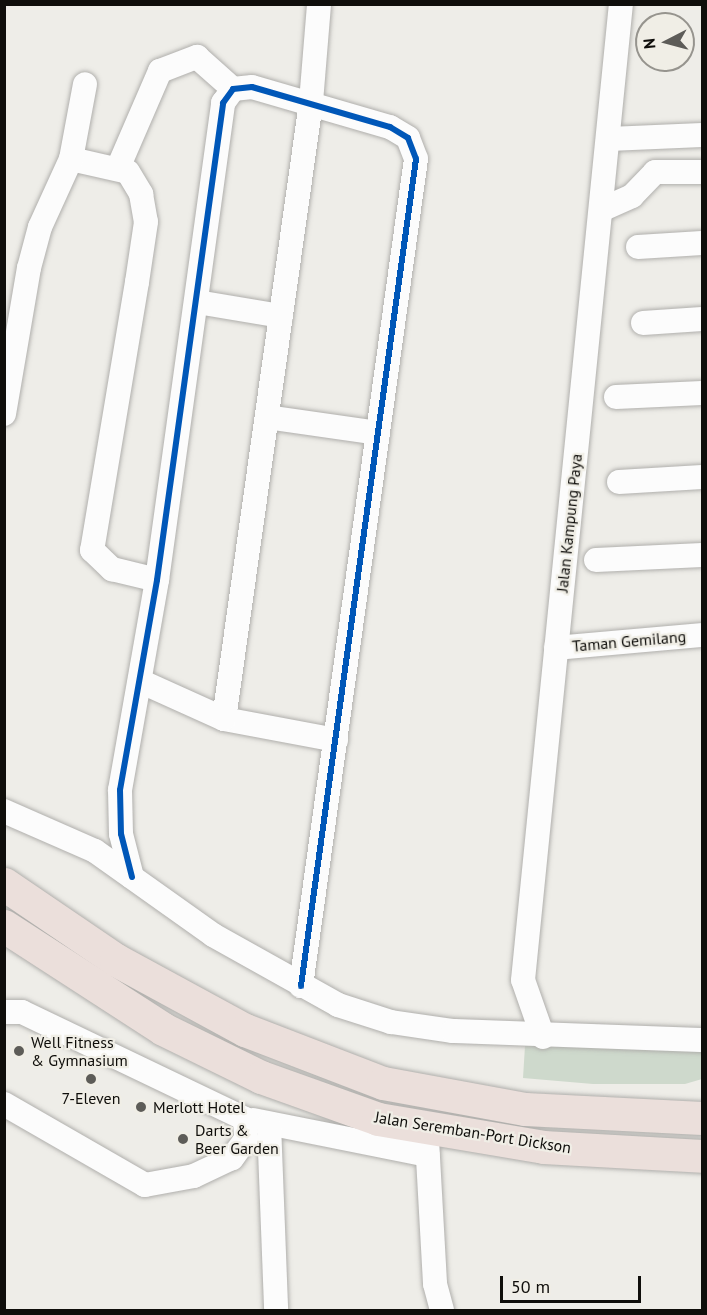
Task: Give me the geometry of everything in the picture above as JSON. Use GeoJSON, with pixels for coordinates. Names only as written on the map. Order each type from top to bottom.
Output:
{"type":"FeatureCollection","features":[{"type":"Feature","properties":{"kind":"highway","name":"Jalan Seremban-Port Dickson"},"geometry":{"type":"LineString","coordinates":[[4,884],[116,960],[245,1030],[383,1083],[525,1109],[702,1118]]}},
{"type":"Feature","properties":{"kind":"highway","name":"Jalan Seremban-Port Dickson"},"geometry":{"type":"LineString","coordinates":[[4,926],[162,1029],[261,1077],[378,1119],[427,1141],[702,1156]]}},
{"type":"Feature","properties":{"kind":"highway"},"geometry":{"type":"LineString","coordinates":[[4,958],[23,952],[50,957]]}},
{"type":"Feature","properties":{"kind":"street"},"geometry":{"type":"LineString","coordinates":[[224,719],[311,102],[319,4]]}},
{"type":"Feature","properties":{"kind":"street","name":"Jalan Kampung Paya"},"geometry":{"type":"LineString","coordinates":[[543,1037],[523,980],[603,209],[621,4]]}},
{"type":"Feature","properties":{"kind":"street"},"geometry":{"type":"LineString","coordinates":[[118,168],[160,71],[197,57],[233,89],[252,87],[311,102],[390,127],[408,138],[416,159],[302,986]]}},
{"type":"Feature","properties":{"kind":"street"},"geometry":{"type":"LineString","coordinates":[[4,414],[32,258],[71,159],[85,84]]}},
{"type":"Feature","properties":{"kind":"street"},"geometry":{"type":"LineString","coordinates":[[132,877],[121,834],[120,790],[142,682],[197,302],[223,103],[233,89]]}},
{"type":"Feature","properties":{"kind":"street"},"geometry":{"type":"LineString","coordinates":[[609,139],[702,135]]}},
{"type":"Feature","properties":{"kind":"street"},"geometry":{"type":"LineString","coordinates":[[71,159],[128,172],[141,194],[146,222],[92,550],[112,569],[157,580]]}},
{"type":"Feature","properties":{"kind":"street"},"geometry":{"type":"LineString","coordinates":[[603,209],[632,196],[655,172],[702,172]]}},
{"type":"Feature","properties":{"kind":"street"},"geometry":{"type":"LineString","coordinates":[[638,247],[702,243]]}},
{"type":"Feature","properties":{"kind":"street"},"geometry":{"type":"LineString","coordinates":[[197,302],[281,316]]}},
{"type":"Feature","properties":{"kind":"street"},"geometry":{"type":"LineString","coordinates":[[643,323],[702,319]]}},
{"type":"Feature","properties":{"kind":"street"},"geometry":{"type":"LineString","coordinates":[[616,397],[702,393]]}},
{"type":"Feature","properties":{"kind":"street"},"geometry":{"type":"LineString","coordinates":[[267,417],[378,433]]}},
{"type":"Feature","properties":{"kind":"street"},"geometry":{"type":"LineString","coordinates":[[619,482],[702,477]]}},
{"type":"Feature","properties":{"kind":"street"},"geometry":{"type":"LineString","coordinates":[[596,560],[702,555]]}},
{"type":"Feature","properties":{"kind":"street","name":"Taman Gemilang"},"geometry":{"type":"LineString","coordinates":[[556,648],[702,635]]}},
{"type":"Feature","properties":{"kind":"street"},"geometry":{"type":"LineString","coordinates":[[142,682],[224,719],[336,740]]}},
{"type":"Feature","properties":{"kind":"street"},"geometry":{"type":"LineString","coordinates":[[4,812],[95,851],[213,935],[302,986],[391,1022],[543,1037],[702,1041]]}},
{"type":"Feature","properties":{"kind":"street"},"geometry":{"type":"LineString","coordinates":[[4,1012],[22,1012],[246,1129],[269,1124],[427,1141],[435,1284],[442,1311]]}},
{"type":"Feature","properties":{"kind":"street"},"geometry":{"type":"LineString","coordinates":[[4,1104],[145,1185],[194,1176],[232,1158],[246,1129]]}},
{"type":"Feature","properties":{"kind":"street"},"geometry":{"type":"LineString","coordinates":[[269,1124],[276,1311]]}},
{"type":"Feature","properties":{"kind":"shaded area"},"geometry":{"type":"Polygon","coordinates":[[[525,1046],[702,1048],[702,1079],[685,1084],[593,1084],[523,1078],[525,1046]]]}},
{"type":"Feature","properties":{"kind":"cycle path"},"geometry":{"type":"LineString","coordinates":[[132,877],[121,834],[120,790],[157,580],[223,103],[233,89],[252,87],[390,127],[408,138],[416,159],[301,986]]}},
{"type":"Feature","properties":{"kind":"place","name":"Well Fitness & Gymnasium"},"geometry":{"type":"Point","coordinates":[19,1051]}},
{"type":"Feature","properties":{"kind":"place","name":"7-Eleven"},"geometry":{"type":"Point","coordinates":[91,1079]}},
{"type":"Feature","properties":{"kind":"place","name":"Merlott Hotel"},"geometry":{"type":"Point","coordinates":[141,1107]}},
{"type":"Feature","properties":{"kind":"place","name":"Darts & Beer Garden"},"geometry":{"type":"Point","coordinates":[183,1139]}}]}
